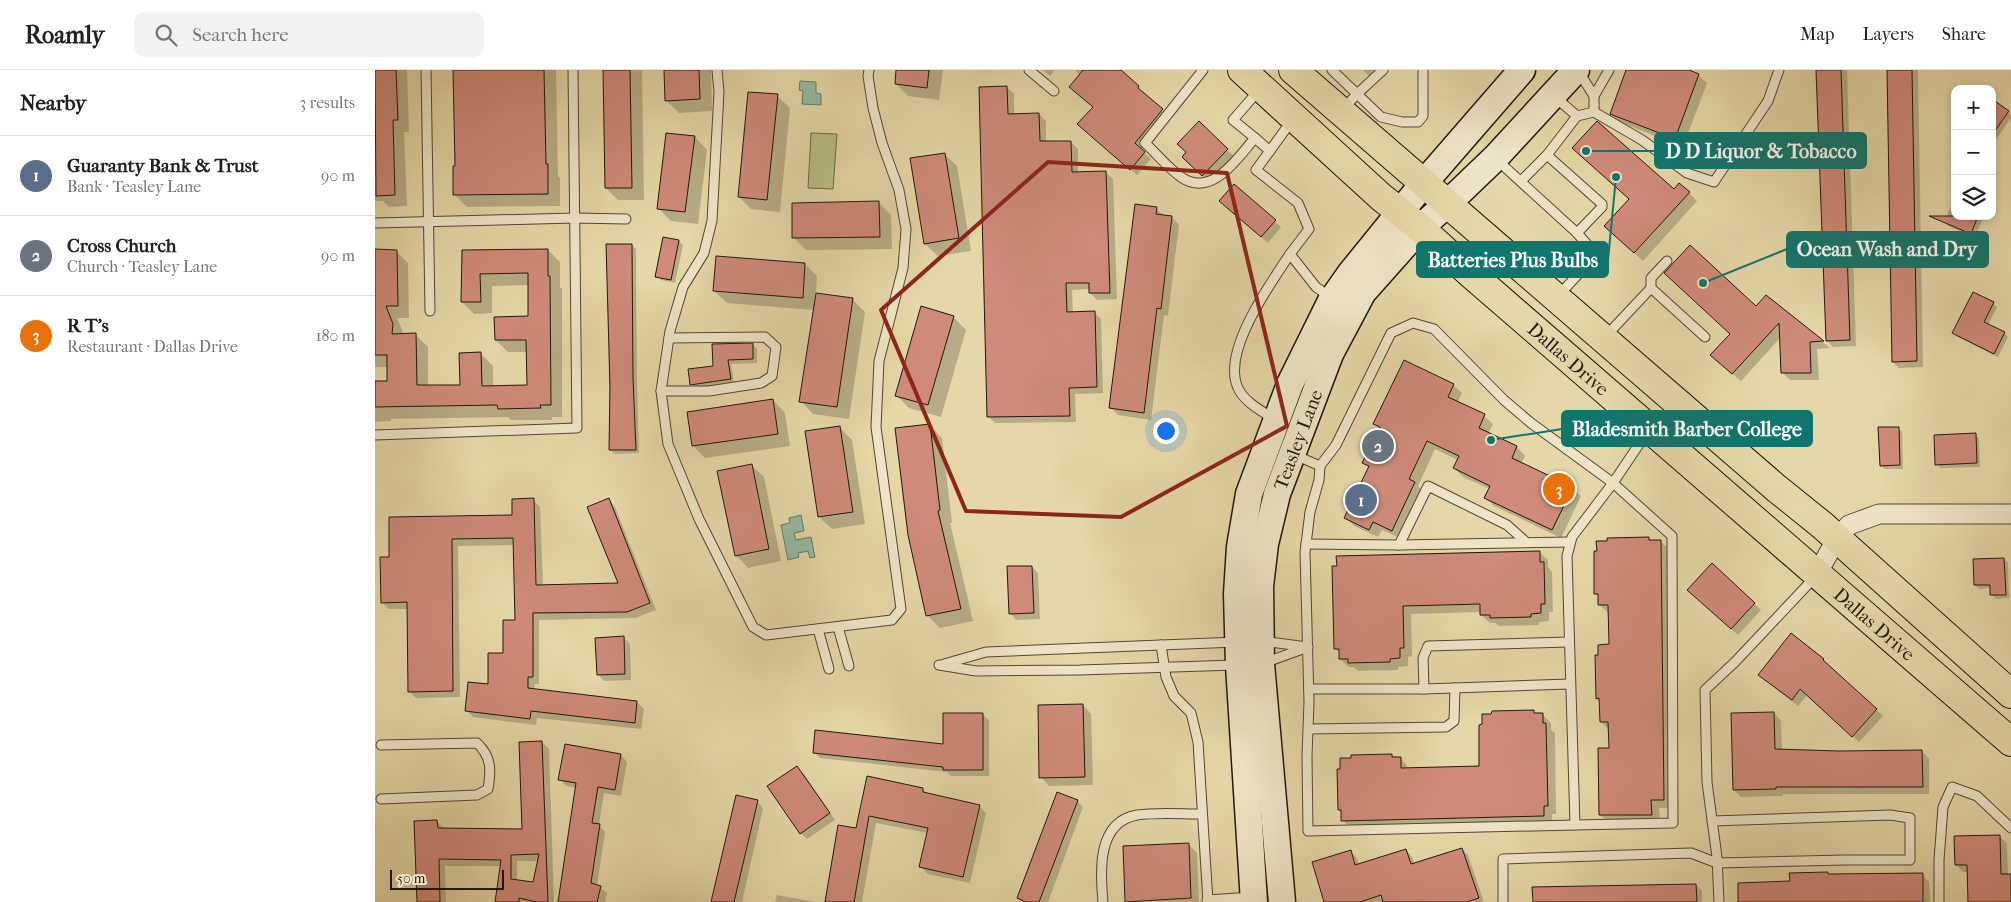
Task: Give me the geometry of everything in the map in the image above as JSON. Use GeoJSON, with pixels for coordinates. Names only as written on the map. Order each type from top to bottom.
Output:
{"type":"FeatureCollection","features":[{"type":"Feature","properties":{"kind":"main road","name":"Dallas Drive"},"geometry":{"type":"LineString","coordinates":[[1293,70],[1349,103],[1423,184],[1558,297],[1758,472],[1837,538],[2011,694]]}},
{"type":"Feature","properties":{"kind":"main road","name":"Teasley Lane"},"geometry":{"type":"LineString","coordinates":[[1254,899],[1250,653],[1265,544],[1277,494],[1330,354],[1363,292],[1411,220],[1423,184],[1522,70]]}},
{"type":"Feature","properties":{"kind":"main road","name":"Teasley Lane"},"geometry":{"type":"LineString","coordinates":[[1281,902],[1250,653],[1237,594],[1240,547],[1249,494],[1290,384],[1333,299],[1350,274],[1411,220],[1447,204],[1495,158],[1564,78]]}},
{"type":"Feature","properties":{"kind":"main road","name":"Dallas Drive"},"geometry":{"type":"LineString","coordinates":[[1252,79],[1381,197],[1411,220],[2011,742]]}},
{"type":"Feature","properties":{"kind":"main road"},"geometry":{"type":"LineString","coordinates":[[1650,429],[1662,418],[1672,420],[1736,472],[1758,472]]}},
{"type":"Feature","properties":{"kind":"street"},"geometry":{"type":"LineString","coordinates":[[1817,574],[1837,538],[1849,525],[1879,514],[2011,514]]}},
{"type":"Feature","properties":{"kind":"lane"},"geometry":{"type":"LineString","coordinates":[[425,70],[430,311]]}},
{"type":"Feature","properties":{"kind":"lane"},"geometry":{"type":"LineString","coordinates":[[375,435],[577,428],[573,70]]}},
{"type":"Feature","properties":{"kind":"lane"},"geometry":{"type":"LineString","coordinates":[[717,70],[719,92],[712,221],[704,253],[683,287],[669,338],[661,391],[668,444],[699,518],[753,627],[766,635],[892,620],[901,609],[876,427],[879,361],[903,268],[906,229],[899,190],[882,143],[873,108],[868,76],[869,70]]}},
{"type":"Feature","properties":{"kind":"lane"},"geometry":{"type":"LineString","coordinates":[[1029,70],[1054,91]]}},
{"type":"Feature","properties":{"kind":"lane"},"geometry":{"type":"LineString","coordinates":[[1203,70],[1145,142],[1183,178],[1198,184],[1215,180],[1227,170],[1255,138]]}},
{"type":"Feature","properties":{"kind":"lane"},"geometry":{"type":"LineString","coordinates":[[1332,70],[1349,103],[1381,117],[1402,122],[1418,122],[1423,116],[1423,70]]}},
{"type":"Feature","properties":{"kind":"lane"},"geometry":{"type":"LineString","coordinates":[[1349,103],[1383,70]]}},
{"type":"Feature","properties":{"kind":"lane"},"geometry":{"type":"LineString","coordinates":[[1593,112],[1594,96],[1609,70]]}},
{"type":"Feature","properties":{"kind":"lane"},"geometry":{"type":"LineString","coordinates":[[1521,181],[1547,155],[1577,116],[1593,112],[1642,140],[1687,174],[1714,182],[1768,101],[1779,70]]}},
{"type":"Feature","properties":{"kind":"lane"},"geometry":{"type":"LineString","coordinates":[[1564,78],[1594,96]]}},
{"type":"Feature","properties":{"kind":"lane"},"geometry":{"type":"LineString","coordinates":[[1564,78],[1577,116]]}},
{"type":"Feature","properties":{"kind":"lane"},"geometry":{"type":"LineString","coordinates":[[1252,79],[1233,120],[1270,151]]}},
{"type":"Feature","properties":{"kind":"lane"},"geometry":{"type":"LineString","coordinates":[[1276,421],[1244,398],[1238,389],[1234,375],[1237,357],[1248,323],[1259,300],[1309,229],[1298,203],[1256,170],[1294,117]]}},
{"type":"Feature","properties":{"kind":"lane"},"geometry":{"type":"LineString","coordinates":[[1547,155],[1601,202],[1602,207],[1577,233]]}},
{"type":"Feature","properties":{"kind":"lane"},"geometry":{"type":"LineString","coordinates":[[1495,158],[1577,233],[1593,251],[1595,256],[1558,297]]}},
{"type":"Feature","properties":{"kind":"lane"},"geometry":{"type":"LineString","coordinates":[[375,224],[626,218]]}},
{"type":"Feature","properties":{"kind":"lane"},"geometry":{"type":"LineString","coordinates":[[1290,254],[1316,287],[1333,299]]}},
{"type":"Feature","properties":{"kind":"lane"},"geometry":{"type":"LineString","coordinates":[[1604,338],[1651,288],[1651,278],[1667,261]]}},
{"type":"Feature","properties":{"kind":"lane"},"geometry":{"type":"LineString","coordinates":[[1651,288],[1705,337]]}},
{"type":"Feature","properties":{"kind":"lane"},"geometry":{"type":"LineString","coordinates":[[1413,322],[1434,329],[1505,400],[1531,423],[1613,483],[1672,536],[1673,823],[1308,831],[1307,756],[1309,689],[1306,544],[1310,512],[1320,466],[1336,445],[1391,333],[1413,322]]}},
{"type":"Feature","properties":{"kind":"lane"},"geometry":{"type":"LineString","coordinates":[[661,391],[709,391],[761,383],[772,376],[776,347],[765,337],[669,338]]}},
{"type":"Feature","properties":{"kind":"lane"},"geometry":{"type":"LineString","coordinates":[[1575,825],[1567,556],[1572,537],[1613,483],[1650,429]]}},
{"type":"Feature","properties":{"kind":"lane"},"geometry":{"type":"LineString","coordinates":[[1292,454],[1320,466]]}},
{"type":"Feature","properties":{"kind":"lane"},"geometry":{"type":"LineString","coordinates":[[1399,545],[1428,486],[1507,525],[1526,542]]}},
{"type":"Feature","properties":{"kind":"lane"},"geometry":{"type":"LineString","coordinates":[[1306,544],[1399,545],[1570,542]]}},
{"type":"Feature","properties":{"kind":"lane"},"geometry":{"type":"LineString","coordinates":[[1719,902],[1717,863],[1707,782],[1705,690],[1735,662],[1817,574]]}},
{"type":"Feature","properties":{"kind":"lane"},"geometry":{"type":"LineString","coordinates":[[838,627],[849,666]]}},
{"type":"Feature","properties":{"kind":"lane"},"geometry":{"type":"LineString","coordinates":[[818,630],[829,669]]}},
{"type":"Feature","properties":{"kind":"lane"},"geometry":{"type":"LineString","coordinates":[[1424,689],[1423,658],[1428,646],[1569,642]]}},
{"type":"Feature","properties":{"kind":"lane"},"geometry":{"type":"LineString","coordinates":[[1161,645],[1165,677],[1174,696],[1191,713],[1198,742],[1207,901],[1254,899]]}},
{"type":"Feature","properties":{"kind":"lane"},"geometry":{"type":"LineString","coordinates":[[1308,647],[1250,653],[1161,645],[986,652],[939,665],[976,670],[1163,668],[1250,653],[1308,647]]}},
{"type":"Feature","properties":{"kind":"lane"},"geometry":{"type":"LineString","coordinates":[[1309,689],[1424,689],[1570,684]]}},
{"type":"Feature","properties":{"kind":"lane"},"geometry":{"type":"LineString","coordinates":[[1309,729],[1446,727],[1454,721],[1455,688]]}},
{"type":"Feature","properties":{"kind":"lane"},"geometry":{"type":"LineString","coordinates":[[381,745],[477,743],[486,751],[491,773],[488,789],[477,795],[381,799]]}},
{"type":"Feature","properties":{"kind":"lane"},"geometry":{"type":"LineString","coordinates":[[1939,902],[1939,860],[1943,807],[1952,787],[1977,796],[2011,828]]}},
{"type":"Feature","properties":{"kind":"lane"},"geometry":{"type":"LineString","coordinates":[[1103,902],[1100,872],[1105,844],[1114,825],[1124,819],[1137,815],[1202,814]]}},
{"type":"Feature","properties":{"kind":"lane"},"geometry":{"type":"LineString","coordinates":[[1503,902],[1503,860],[1691,853],[1717,863],[1910,860],[1910,818],[1890,816],[1712,821]]}},
{"type":"Feature","properties":{"kind":"highlighted area"},"geometry":{"type":"Polygon","coordinates":[[[1048,162],[1227,173],[1287,426],[1121,517],[966,511],[881,310],[1048,162]]]}},
{"type":"Feature","properties":{"kind":"shaded area"},"geometry":{"type":"Polygon","coordinates":[[[800,81],[816,82],[816,93],[821,94],[821,105],[802,104],[803,91],[799,90],[800,81]]]}},
{"type":"Feature","properties":{"kind":"shaded area"},"geometry":{"type":"Polygon","coordinates":[[[811,133],[837,134],[833,189],[808,188],[811,133]]]}},
{"type":"Feature","properties":{"kind":"shaded area"},"geometry":{"type":"Polygon","coordinates":[[[801,515],[804,531],[794,533],[796,540],[811,537],[815,557],[810,558],[808,551],[798,553],[799,557],[788,560],[781,525],[790,523],[789,518],[801,515]]]}},
{"type":"Feature","properties":{"kind":"building"},"geometry":{"type":"Polygon","coordinates":[[[375,70],[396,70],[398,120],[393,120],[395,195],[376,196],[375,70]]]}},
{"type":"Feature","properties":{"kind":"building"},"geometry":{"type":"Polygon","coordinates":[[[453,70],[544,70],[548,194],[453,195],[453,166],[455,166],[453,70]]]}},
{"type":"Feature","properties":{"kind":"building"},"geometry":{"type":"Polygon","coordinates":[[[603,70],[630,70],[632,188],[605,188],[603,70]]]}},
{"type":"Feature","properties":{"kind":"building"},"geometry":{"type":"Polygon","coordinates":[[[664,70],[699,70],[700,99],[665,101],[664,70]]]}},
{"type":"Feature","properties":{"kind":"building"},"geometry":{"type":"Polygon","coordinates":[[[896,70],[929,70],[927,88],[895,84],[896,70]]]}},
{"type":"Feature","properties":{"kind":"building"},"geometry":{"type":"Polygon","coordinates":[[[1083,70],[1121,70],[1139,86],[1138,88],[1163,109],[1135,143],[1145,152],[1130,170],[1077,124],[1093,107],[1069,87],[1083,70]]]}},
{"type":"Feature","properties":{"kind":"building"},"geometry":{"type":"Polygon","coordinates":[[[1626,70],[1689,70],[1699,74],[1675,139],[1610,114],[1626,70]]]}},
{"type":"Feature","properties":{"kind":"building"},"geometry":{"type":"Polygon","coordinates":[[[1816,70],[1841,70],[1850,340],[1826,341],[1816,70]]]}},
{"type":"Feature","properties":{"kind":"building"},"geometry":{"type":"Polygon","coordinates":[[[1887,70],[1912,70],[1917,361],[1892,362],[1887,70]]]}},
{"type":"Feature","properties":{"kind":"building"},"geometry":{"type":"Polygon","coordinates":[[[1007,86],[1008,114],[1039,113],[1040,141],[1071,141],[1072,172],[1106,171],[1110,293],[1089,293],[1089,283],[1066,283],[1067,312],[1095,311],[1097,387],[1069,388],[1070,416],[987,417],[979,87],[1007,86]]]}},
{"type":"Feature","properties":{"kind":"building"},"geometry":{"type":"Polygon","coordinates":[[[748,92],[778,94],[767,200],[738,197],[748,92]]]}},
{"type":"Feature","properties":{"kind":"building"},"geometry":{"type":"Polygon","coordinates":[[[1996,102],[2009,111],[1996,129],[1996,102]]]}},
{"type":"Feature","properties":{"kind":"building"},"geometry":{"type":"Polygon","coordinates":[[[1199,121],[1228,149],[1202,176],[1182,157],[1186,152],[1177,144],[1199,121]]]}},
{"type":"Feature","properties":{"kind":"building"},"geometry":{"type":"Polygon","coordinates":[[[1597,121],[1674,189],[1679,183],[1690,192],[1634,253],[1604,226],[1629,199],[1572,148],[1597,121]]]}},
{"type":"Feature","properties":{"kind":"building"},"geometry":{"type":"Polygon","coordinates":[[[666,133],[695,136],[685,212],[657,209],[666,133]]]}},
{"type":"Feature","properties":{"kind":"building"},"geometry":{"type":"Polygon","coordinates":[[[945,153],[959,238],[924,244],[910,158],[945,153]]]}},
{"type":"Feature","properties":{"kind":"building"},"geometry":{"type":"Polygon","coordinates":[[[1234,184],[1276,220],[1261,237],[1219,201],[1234,184]]]}},
{"type":"Feature","properties":{"kind":"building"},"geometry":{"type":"Polygon","coordinates":[[[879,201],[880,237],[792,238],[792,203],[879,201]]]}},
{"type":"Feature","properties":{"kind":"building"},"geometry":{"type":"Polygon","coordinates":[[[1135,204],[1157,207],[1156,214],[1172,216],[1161,309],[1157,308],[1144,413],[1109,408],[1135,204]]]}},
{"type":"Feature","properties":{"kind":"building"},"geometry":{"type":"Polygon","coordinates":[[[1929,216],[1951,216],[1951,220],[1976,220],[1971,234],[1929,216]]]}},
{"type":"Feature","properties":{"kind":"building"},"geometry":{"type":"Polygon","coordinates":[[[663,237],[679,240],[671,280],[655,277],[663,237]]]}},
{"type":"Feature","properties":{"kind":"building"},"geometry":{"type":"Polygon","coordinates":[[[606,244],[632,244],[633,378],[636,450],[609,450],[610,387],[606,244]]]}},
{"type":"Feature","properties":{"kind":"building"},"geometry":{"type":"Polygon","coordinates":[[[1690,245],[1756,306],[1766,295],[1824,341],[1810,342],[1811,373],[1781,373],[1779,323],[1732,374],[1710,355],[1730,334],[1664,273],[1690,245]]]}},
{"type":"Feature","properties":{"kind":"building"},"geometry":{"type":"Polygon","coordinates":[[[375,249],[397,250],[398,306],[386,306],[393,324],[392,334],[416,333],[417,385],[460,385],[459,353],[481,352],[482,386],[527,385],[526,340],[495,340],[494,317],[528,316],[528,273],[480,274],[481,302],[461,302],[462,250],[548,249],[551,405],[540,405],[541,408],[498,409],[497,405],[375,407],[375,381],[387,381],[387,355],[375,355],[375,249]]]}},
{"type":"Feature","properties":{"kind":"building"},"geometry":{"type":"Polygon","coordinates":[[[716,256],[805,263],[803,298],[713,291],[716,256]]]}},
{"type":"Feature","properties":{"kind":"building"},"geometry":{"type":"Polygon","coordinates":[[[1973,292],[1994,302],[1984,322],[2005,332],[1994,354],[1952,333],[1973,292]]]}},
{"type":"Feature","properties":{"kind":"building"},"geometry":{"type":"Polygon","coordinates":[[[816,293],[853,298],[837,407],[799,402],[816,293]]]}},
{"type":"Feature","properties":{"kind":"building"},"geometry":{"type":"Polygon","coordinates":[[[921,306],[954,316],[928,405],[895,396],[921,306]]]}},
{"type":"Feature","properties":{"kind":"building"},"geometry":{"type":"Polygon","coordinates":[[[753,343],[753,359],[728,360],[731,379],[690,385],[688,369],[713,366],[712,344],[753,343]]]}},
{"type":"Feature","properties":{"kind":"building"},"geometry":{"type":"Polygon","coordinates":[[[1404,360],[1454,384],[1448,397],[1485,414],[1479,428],[1517,446],[1512,458],[1573,487],[1552,530],[1484,498],[1490,486],[1453,468],[1459,456],[1427,441],[1409,479],[1415,482],[1392,531],[1373,522],[1369,530],[1344,518],[1369,466],[1362,463],[1380,427],[1373,424],[1404,360]]]}},
{"type":"Feature","properties":{"kind":"building"},"geometry":{"type":"Polygon","coordinates":[[[773,399],[778,434],[692,446],[687,412],[773,399]]]}},
{"type":"Feature","properties":{"kind":"building"},"geometry":{"type":"Polygon","coordinates":[[[930,424],[940,510],[938,511],[961,609],[926,616],[908,535],[895,428],[930,424]]]}},
{"type":"Feature","properties":{"kind":"building"},"geometry":{"type":"Polygon","coordinates":[[[840,426],[853,512],[818,517],[805,431],[840,426]]]}},
{"type":"Feature","properties":{"kind":"building"},"geometry":{"type":"Polygon","coordinates":[[[1878,427],[1899,427],[1900,465],[1880,466],[1878,427]]]}},
{"type":"Feature","properties":{"kind":"building"},"geometry":{"type":"Polygon","coordinates":[[[1976,433],[1977,463],[1935,465],[1934,435],[1976,433]]]}},
{"type":"Feature","properties":{"kind":"building"},"geometry":{"type":"Polygon","coordinates":[[[752,464],[769,549],[735,556],[717,471],[752,464]]]}},
{"type":"Feature","properties":{"kind":"building"},"geometry":{"type":"Polygon","coordinates":[[[534,498],[536,585],[618,583],[587,507],[609,498],[650,603],[627,612],[533,613],[533,677],[528,677],[528,688],[637,701],[635,723],[531,711],[530,719],[465,711],[468,682],[488,684],[488,653],[503,653],[503,620],[515,620],[513,538],[452,539],[453,691],[408,692],[407,602],[381,603],[380,557],[389,557],[389,517],[512,515],[512,499],[534,498]]]}},
{"type":"Feature","properties":{"kind":"building"},"geometry":{"type":"Polygon","coordinates":[[[1649,537],[1649,540],[1661,540],[1664,800],[1651,800],[1652,815],[1599,815],[1598,748],[1609,748],[1608,722],[1600,722],[1599,698],[1596,699],[1595,655],[1598,655],[1598,645],[1609,644],[1608,605],[1598,605],[1598,594],[1594,594],[1594,551],[1597,551],[1596,541],[1607,541],[1607,538],[1649,537]]]}},
{"type":"Feature","properties":{"kind":"building"},"geometry":{"type":"Polygon","coordinates":[[[1540,551],[1540,562],[1544,562],[1545,604],[1541,604],[1541,613],[1531,614],[1531,617],[1490,618],[1490,615],[1480,615],[1480,604],[1403,606],[1404,648],[1400,648],[1400,658],[1390,659],[1390,662],[1348,663],[1348,659],[1339,659],[1339,649],[1334,649],[1332,566],[1337,566],[1336,556],[1540,551]]]}},
{"type":"Feature","properties":{"kind":"building"},"geometry":{"type":"Polygon","coordinates":[[[2004,558],[2006,595],[1990,595],[1990,585],[1974,585],[1973,559],[2004,558]]]}},
{"type":"Feature","properties":{"kind":"building"},"geometry":{"type":"Polygon","coordinates":[[[1712,563],[1755,603],[1731,629],[1687,590],[1712,563]]]}},
{"type":"Feature","properties":{"kind":"building"},"geometry":{"type":"Polygon","coordinates":[[[1007,566],[1032,566],[1034,613],[1009,614],[1007,566]]]}},
{"type":"Feature","properties":{"kind":"building"},"geometry":{"type":"Polygon","coordinates":[[[1791,633],[1824,659],[1877,709],[1852,737],[1800,689],[1792,700],[1758,675],[1791,633]]]}},
{"type":"Feature","properties":{"kind":"building"},"geometry":{"type":"Polygon","coordinates":[[[624,636],[625,674],[597,675],[595,638],[624,636]]]}},
{"type":"Feature","properties":{"kind":"building"},"geometry":{"type":"Polygon","coordinates":[[[1083,704],[1085,777],[1039,778],[1038,705],[1083,704]]]}},
{"type":"Feature","properties":{"kind":"building"},"geometry":{"type":"Polygon","coordinates":[[[1534,710],[1534,713],[1543,713],[1543,723],[1546,723],[1548,806],[1544,806],[1544,816],[1341,821],[1341,810],[1338,810],[1337,769],[1340,769],[1340,758],[1351,758],[1351,755],[1392,754],[1392,757],[1401,757],[1401,768],[1479,766],[1479,725],[1482,724],[1482,714],[1491,714],[1492,711],[1534,710]]]}},
{"type":"Feature","properties":{"kind":"building"},"geometry":{"type":"Polygon","coordinates":[[[1774,712],[1775,749],[1839,751],[1922,750],[1923,787],[1776,787],[1776,789],[1733,790],[1731,713],[1774,712]]]}},
{"type":"Feature","properties":{"kind":"building"},"geometry":{"type":"Polygon","coordinates":[[[943,713],[983,713],[983,770],[943,770],[943,767],[813,753],[815,730],[943,744],[943,713]]]}},
{"type":"Feature","properties":{"kind":"building"},"geometry":{"type":"Polygon","coordinates":[[[542,741],[548,902],[536,902],[519,898],[519,902],[495,902],[501,860],[439,859],[440,902],[417,902],[414,821],[437,820],[438,828],[522,829],[519,742],[542,741]],[[539,854],[511,855],[511,879],[533,882],[539,854]]]}},
{"type":"Feature","properties":{"kind":"building"},"geometry":{"type":"Polygon","coordinates":[[[565,744],[621,754],[615,790],[598,787],[592,823],[600,824],[591,883],[601,886],[597,902],[558,902],[576,783],[558,780],[565,744]]]}},
{"type":"Feature","properties":{"kind":"building"},"geometry":{"type":"Polygon","coordinates":[[[797,766],[830,813],[800,834],[767,786],[797,766]]]}},
{"type":"Feature","properties":{"kind":"building"},"geometry":{"type":"Polygon","coordinates":[[[867,776],[923,788],[923,792],[980,805],[963,877],[919,867],[928,828],[869,816],[854,902],[825,902],[838,825],[856,828],[867,776]]]}},
{"type":"Feature","properties":{"kind":"building"},"geometry":{"type":"Polygon","coordinates":[[[1057,792],[1078,800],[1039,902],[1026,902],[1017,898],[1057,792]]]}},
{"type":"Feature","properties":{"kind":"building"},"geometry":{"type":"Polygon","coordinates":[[[736,795],[758,800],[734,902],[711,902],[736,795]]]}},
{"type":"Feature","properties":{"kind":"building"},"geometry":{"type":"Polygon","coordinates":[[[2000,835],[2001,874],[2011,874],[2011,902],[1968,902],[1967,865],[1955,865],[1954,836],[2000,835]]]}},
{"type":"Feature","properties":{"kind":"building"},"geometry":{"type":"Polygon","coordinates":[[[1189,843],[1191,898],[1125,902],[1123,846],[1189,843]]]}},
{"type":"Feature","properties":{"kind":"building"},"geometry":{"type":"Polygon","coordinates":[[[1462,848],[1479,898],[1467,902],[1383,902],[1381,895],[1360,902],[1324,902],[1312,862],[1351,850],[1355,865],[1406,849],[1411,864],[1462,848]]]}},
{"type":"Feature","properties":{"kind":"building"},"geometry":{"type":"Polygon","coordinates":[[[1828,872],[1828,874],[1923,873],[1923,902],[1738,902],[1738,883],[1790,881],[1789,873],[1828,872]]]}},
{"type":"Feature","properties":{"kind":"building"},"geometry":{"type":"Polygon","coordinates":[[[1696,884],[1697,902],[1533,902],[1532,887],[1696,884]]]}},
{"type":"Feature","properties":{"kind":"place","name":"D D Liquor & Tobacco"},"geometry":{"type":"Point","coordinates":[1586,151]}},
{"type":"Feature","properties":{"kind":"place","name":"Batteries Plus Bulbs"},"geometry":{"type":"Point","coordinates":[1616,177]}},
{"type":"Feature","properties":{"kind":"place","name":"Ocean Wash and Dry"},"geometry":{"type":"Point","coordinates":[1703,283]}},
{"type":"Feature","properties":{"kind":"place","name":"Bladesmith Barber College"},"geometry":{"type":"Point","coordinates":[1491,440]}},
{"type":"Feature","properties":{"kind":"place","name":"Cross Church"},"geometry":{"type":"Point","coordinates":[1378,446]}},
{"type":"Feature","properties":{"kind":"place","name":"R T's"},"geometry":{"type":"Point","coordinates":[1559,489]}},
{"type":"Feature","properties":{"kind":"place","name":"Guaranty Bank & Trust"},"geometry":{"type":"Point","coordinates":[1361,500]}}]}
